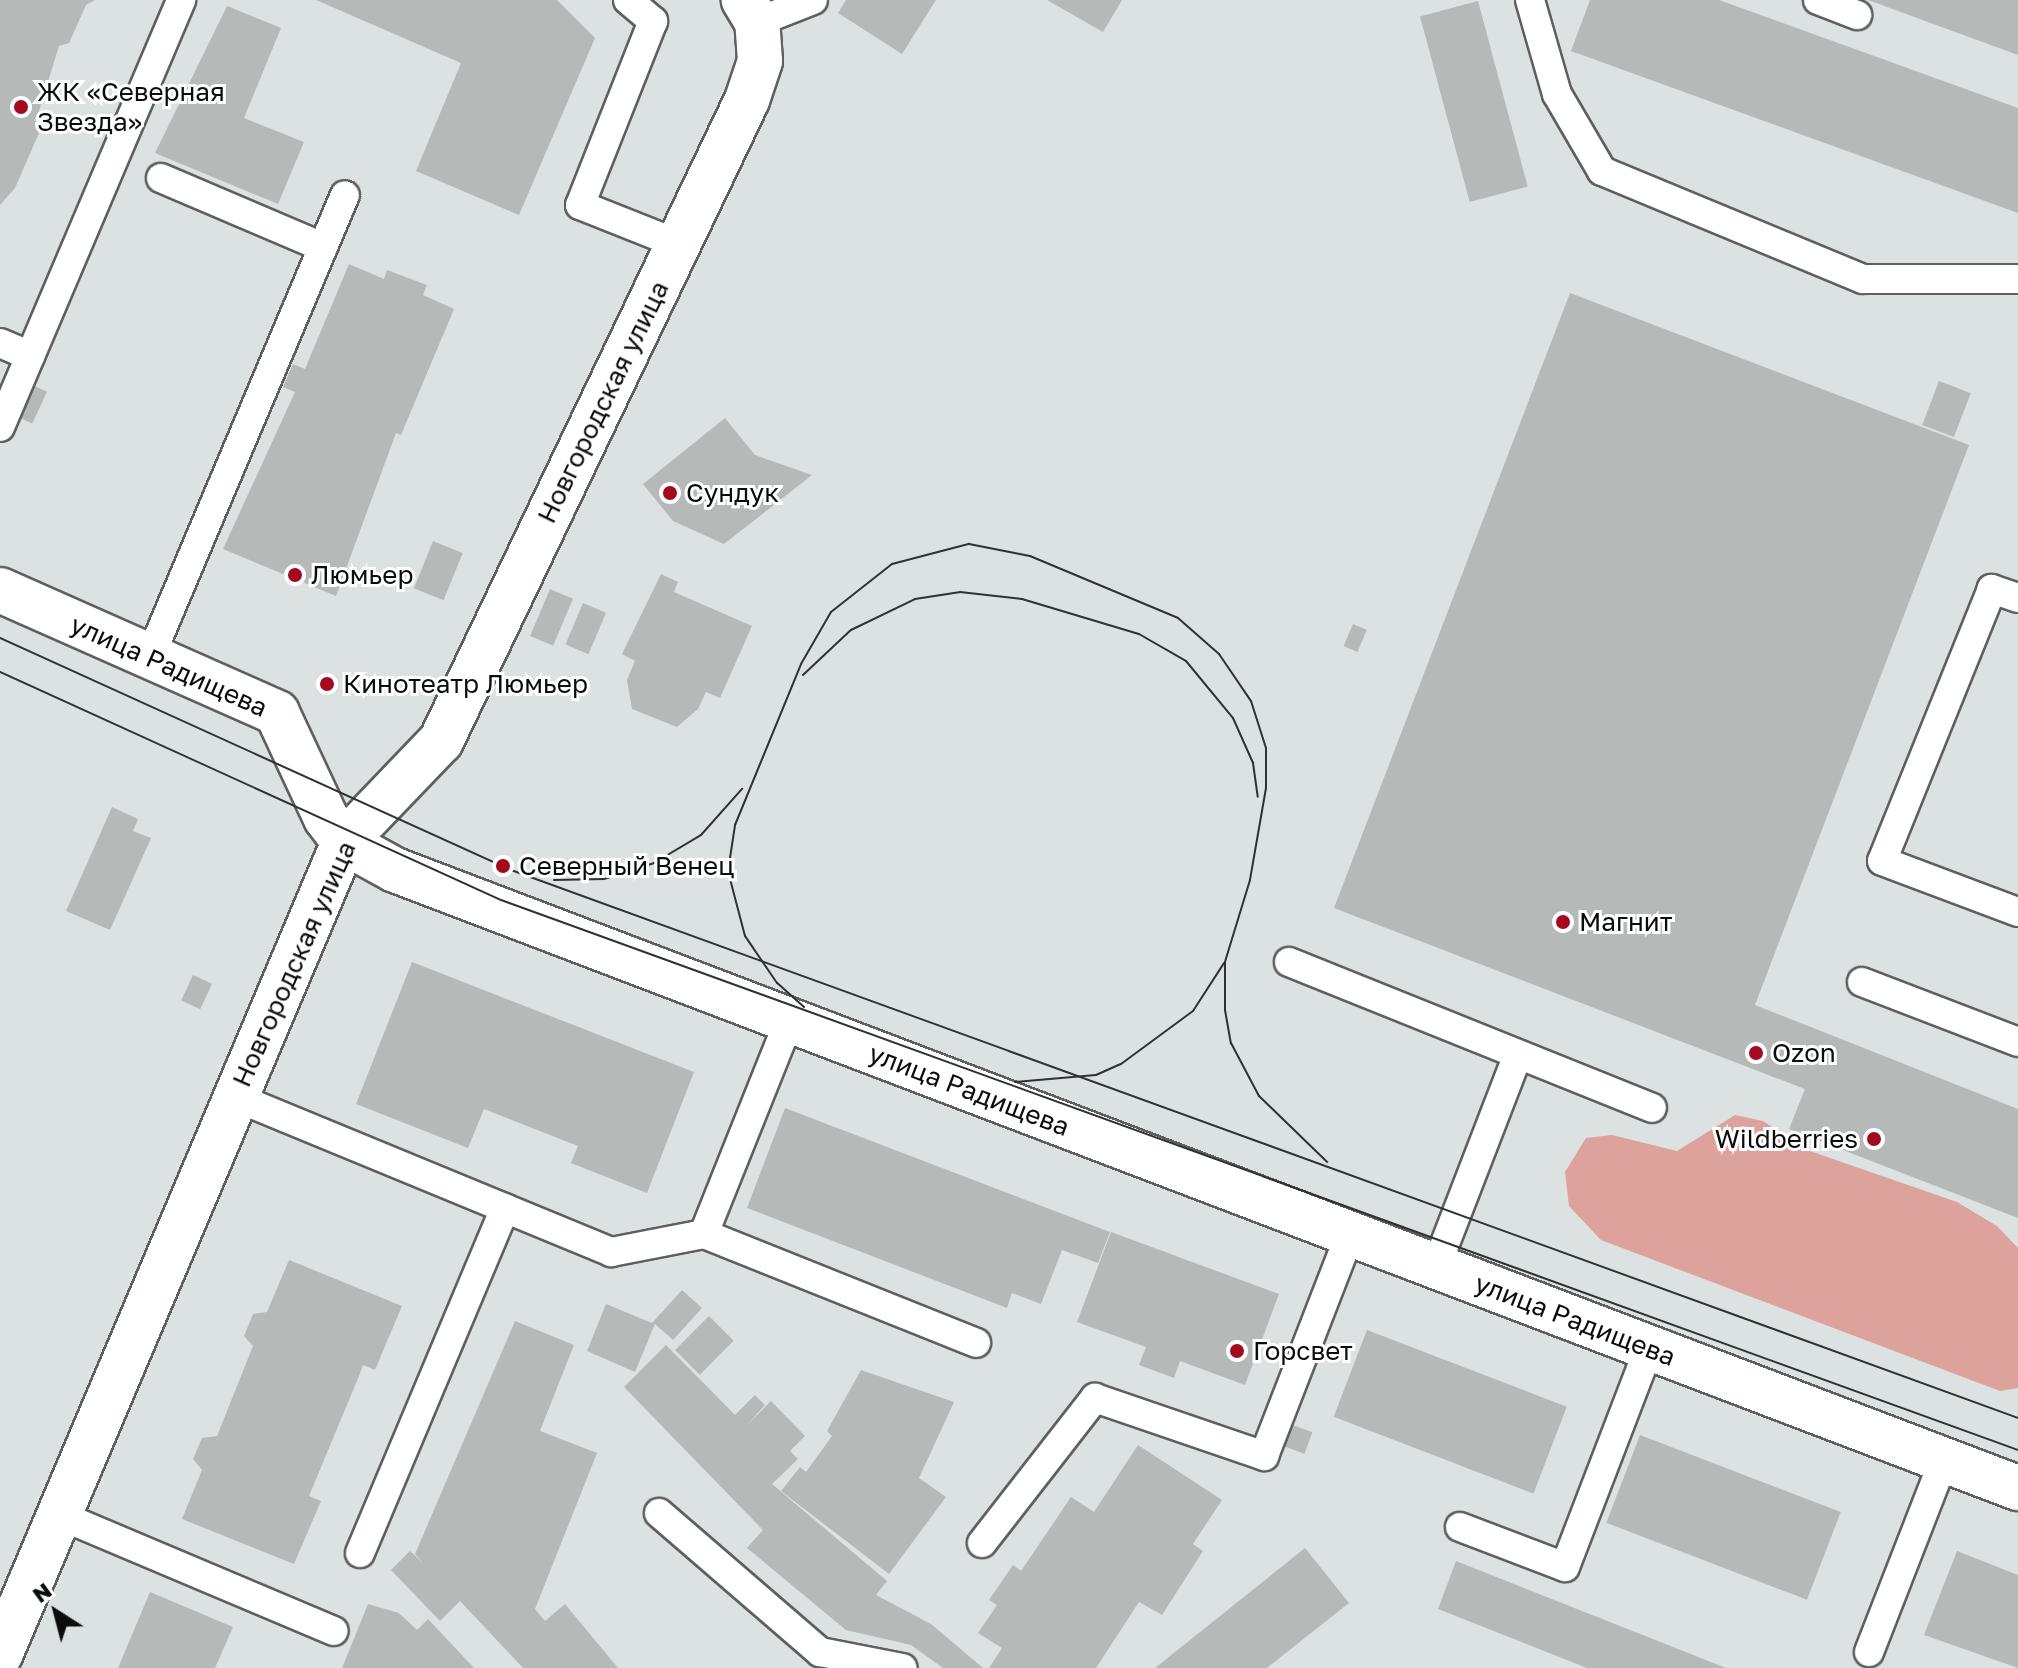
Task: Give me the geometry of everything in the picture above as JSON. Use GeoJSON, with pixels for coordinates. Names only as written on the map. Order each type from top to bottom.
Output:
{"type":"FeatureCollection","features":[{"type":"Feature","properties":{"kind":"street","name":"Новгородская улица"},"geometry":{"type":"LineString","coordinates":[[0,1655],[344,842],[441,741],[747,100],[760,61],[750,11]]}},
{"type":"Feature","properties":{"kind":"street","name":"улица Радищева"},"geometry":{"type":"LineString","coordinates":[[0,590],[277,713],[326,818],[344,842],[395,870],[1944,1460],[2017,1485]]}},
{"type":"Feature","properties":{"kind":"lane"},"geometry":{"type":"LineString","coordinates":[[0,427],[181,0]]}},
{"type":"Feature","properties":{"kind":"lane"},"geometry":{"type":"LineString","coordinates":[[628,0],[653,21],[580,205],[678,244]]}},
{"type":"Feature","properties":{"kind":"lane"},"geometry":{"type":"LineString","coordinates":[[750,11],[813,0]]}},
{"type":"Feature","properties":{"kind":"lane"},"geometry":{"type":"LineString","coordinates":[[1530,0],[1557,94],[1602,171],[1863,279],[2018,279]]}},
{"type":"Feature","properties":{"kind":"lane"},"geometry":{"type":"LineString","coordinates":[[1818,0],[1857,15]]}},
{"type":"Feature","properties":{"kind":"lane"},"geometry":{"type":"LineString","coordinates":[[161,178],[323,247]]}},
{"type":"Feature","properties":{"kind":"lane"},"geometry":{"type":"LineString","coordinates":[[150,657],[345,195]]}},
{"type":"Feature","properties":{"kind":"lane"},"geometry":{"type":"LineString","coordinates":[[0,343],[30,356]]}},
{"type":"Feature","properties":{"kind":"lane"},"geometry":{"type":"LineString","coordinates":[[2018,598],[1992,589],[1882,861],[2018,912]]}},
{"type":"Feature","properties":{"kind":"lane"},"geometry":{"type":"LineString","coordinates":[[1289,962],[1652,1108]]}},
{"type":"Feature","properties":{"kind":"lane"},"geometry":{"type":"LineString","coordinates":[[1862,982],[2018,1042]]}},
{"type":"Feature","properties":{"kind":"lane"},"geometry":{"type":"LineString","coordinates":[[704,1234],[789,1021]]}},
{"type":"Feature","properties":{"kind":"lane"},"geometry":{"type":"LineString","coordinates":[[1436,1267],[1518,1055]]}},
{"type":"Feature","properties":{"kind":"lane"},"geometry":{"type":"LineString","coordinates":[[235,1097],[611,1252],[704,1234],[976,1343]]}},
{"type":"Feature","properties":{"kind":"lane"},"geometry":{"type":"LineString","coordinates":[[360,1553],[505,1208]]}},
{"type":"Feature","properties":{"kind":"lane"},"geometry":{"type":"LineString","coordinates":[[982,1543],[1095,1398],[1264,1456],[1350,1234]]}},
{"type":"Feature","properties":{"kind":"lane"},"geometry":{"type":"LineString","coordinates":[[1460,1527],[1565,1567],[1649,1348]]}},
{"type":"Feature","properties":{"kind":"lane"},"geometry":{"type":"LineString","coordinates":[[1869,1652],[1944,1460]]}},
{"type":"Feature","properties":{"kind":"lane"},"geometry":{"type":"LineString","coordinates":[[659,1513],[820,1652],[902,1668]]}},
{"type":"Feature","properties":{"kind":"lane"},"geometry":{"type":"LineString","coordinates":[[59,1515],[333,1631]]}},
{"type":"Feature","properties":{"kind":"shaded area"},"geometry":{"type":"Polygon","coordinates":[[[1735,1115],[1763,1121],[1807,1150],[1957,1202],[1997,1226],[2018,1248],[2018,1388],[2000,1391],[1601,1240],[1569,1206],[1565,1172],[1586,1138],[1612,1135],[1677,1151],[1735,1115]]]}},
{"type":"Feature","properties":{"kind":"building","name":"ЖК «Северная Звезда»"},"geometry":{"type":"Polygon","coordinates":[[[0,0],[95,0],[86,5],[69,43],[59,46],[35,124],[39,133],[15,188],[0,205],[0,0]]]}},
{"type":"Feature","properties":{"kind":"building"},"geometry":{"type":"Polygon","coordinates":[[[316,0],[557,0],[595,38],[519,215],[416,171],[461,63],[316,0]]]}},
{"type":"Feature","properties":{"kind":"building"},"geometry":{"type":"Polygon","coordinates":[[[846,0],[936,0],[902,54],[838,13],[846,0]]]}},
{"type":"Feature","properties":{"kind":"building"},"geometry":{"type":"Polygon","coordinates":[[[1047,0],[1122,0],[1103,32],[1047,0]]]}},
{"type":"Feature","properties":{"kind":"building"},"geometry":{"type":"Polygon","coordinates":[[[1590,0],[1719,0],[2018,108],[2018,213],[1571,51],[1590,0]]]}},
{"type":"Feature","properties":{"kind":"building"},"geometry":{"type":"Polygon","coordinates":[[[1868,0],[2018,0],[2018,55],[1868,0]]]}},
{"type":"Feature","properties":{"kind":"building"},"geometry":{"type":"Polygon","coordinates":[[[1478,1],[1528,186],[1470,202],[1420,17],[1478,1]]]}},
{"type":"Feature","properties":{"kind":"building"},"geometry":{"type":"Polygon","coordinates":[[[227,6],[281,28],[244,118],[304,142],[278,204],[155,153],[227,6]]]}},
{"type":"Feature","properties":{"kind":"building"},"geometry":{"type":"Polygon","coordinates":[[[349,264],[384,279],[387,270],[427,285],[423,295],[454,309],[401,435],[396,433],[336,596],[223,549],[295,392],[283,387],[293,364],[305,369],[349,264]]]}},
{"type":"Feature","properties":{"kind":"building"},"geometry":{"type":"Polygon","coordinates":[[[1570,293],[1969,445],[1755,1005],[2018,1109],[2018,1218],[1789,1129],[1805,1089],[1334,908],[1570,293]]]}},
{"type":"Feature","properties":{"kind":"building"},"geometry":{"type":"Polygon","coordinates":[[[1939,381],[1971,393],[1954,437],[1922,425],[1939,381]]]}},
{"type":"Feature","properties":{"kind":"building"},"geometry":{"type":"Polygon","coordinates":[[[28,383],[47,392],[32,424],[13,415],[28,383]]]}},
{"type":"Feature","properties":{"kind":"building"},"geometry":{"type":"Polygon","coordinates":[[[725,418],[755,455],[812,475],[724,544],[673,521],[643,484],[725,418]]]}},
{"type":"Feature","properties":{"kind":"building"},"geometry":{"type":"Polygon","coordinates":[[[433,541],[463,553],[444,600],[414,588],[433,541]]]}},
{"type":"Feature","properties":{"kind":"building"},"geometry":{"type":"Polygon","coordinates":[[[661,574],[678,582],[674,592],[752,626],[720,698],[706,692],[698,709],[677,727],[632,709],[627,680],[635,661],[622,654],[661,574]]]}},
{"type":"Feature","properties":{"kind":"building"},"geometry":{"type":"Polygon","coordinates":[[[550,589],[573,599],[553,646],[530,636],[550,589]]]}},
{"type":"Feature","properties":{"kind":"building"},"geometry":{"type":"Polygon","coordinates":[[[583,603],[606,613],[588,654],[565,644],[583,603]]]}},
{"type":"Feature","properties":{"kind":"building"},"geometry":{"type":"Polygon","coordinates":[[[1353,624],[1367,630],[1357,652],[1344,646],[1353,624]]]}},
{"type":"Feature","properties":{"kind":"building"},"geometry":{"type":"Polygon","coordinates":[[[112,807],[138,819],[133,831],[151,838],[110,930],[66,911],[112,807]]]}},
{"type":"Feature","properties":{"kind":"building"},"geometry":{"type":"Polygon","coordinates":[[[412,962],[694,1072],[647,1193],[571,1163],[578,1146],[484,1109],[468,1148],[356,1104],[412,962]]]}},
{"type":"Feature","properties":{"kind":"building"},"geometry":{"type":"Polygon","coordinates":[[[193,975],[212,984],[200,1009],[181,1000],[193,975]]]}},
{"type":"Feature","properties":{"kind":"building"},"geometry":{"type":"Polygon","coordinates":[[[785,1108],[1110,1232],[1098,1263],[1062,1250],[1041,1304],[1012,1293],[1007,1308],[747,1208],[785,1108]]]}},
{"type":"Feature","properties":{"kind":"building"},"geometry":{"type":"Polygon","coordinates":[[[1111,1232],[1279,1294],[1245,1385],[1180,1361],[1174,1378],[1139,1365],[1146,1347],[1077,1322],[1111,1232]]]}},
{"type":"Feature","properties":{"kind":"building"},"geometry":{"type":"Polygon","coordinates":[[[289,1260],[402,1306],[375,1370],[363,1365],[309,1496],[321,1501],[294,1564],[182,1519],[202,1470],[193,1459],[202,1438],[217,1436],[253,1346],[244,1336],[253,1314],[267,1312],[289,1260]]]}},
{"type":"Feature","properties":{"kind":"building"},"geometry":{"type":"Polygon","coordinates":[[[682,1290],[702,1308],[673,1340],[655,1324],[635,1372],[587,1351],[606,1304],[652,1323],[682,1290]]]}},
{"type":"Feature","properties":{"kind":"building"},"geometry":{"type":"Polygon","coordinates":[[[709,1316],[734,1341],[700,1375],[675,1350],[709,1316]]]}},
{"type":"Feature","properties":{"kind":"building"},"geometry":{"type":"Polygon","coordinates":[[[515,1321],[574,1345],[540,1431],[597,1453],[535,1609],[545,1621],[565,1604],[618,1668],[523,1668],[460,1601],[440,1621],[391,1570],[410,1551],[423,1563],[415,1554],[515,1321]]]}},
{"type":"Feature","properties":{"kind":"building"},"geometry":{"type":"Polygon","coordinates":[[[1367,1330],[1567,1407],[1533,1494],[1334,1417],[1367,1330]]]}},
{"type":"Feature","properties":{"kind":"building"},"geometry":{"type":"Polygon","coordinates":[[[666,1345],[735,1415],[755,1395],[765,1405],[746,1426],[771,1401],[805,1436],[790,1451],[798,1459],[772,1484],[887,1581],[876,1595],[931,1624],[983,1668],[943,1668],[911,1645],[846,1630],[747,1548],[763,1530],[624,1387],[666,1345]]]}},
{"type":"Feature","properties":{"kind":"building"},"geometry":{"type":"Polygon","coordinates":[[[861,1370],[954,1402],[919,1478],[946,1497],[889,1574],[781,1491],[800,1467],[806,1472],[832,1436],[827,1431],[861,1370]]]}},
{"type":"Feature","properties":{"kind":"building"},"geometry":{"type":"Polygon","coordinates":[[[1287,1423],[1312,1432],[1305,1454],[1279,1445],[1287,1423]]]}},
{"type":"Feature","properties":{"kind":"building"},"geometry":{"type":"Polygon","coordinates":[[[1640,1435],[1841,1512],[1807,1600],[1606,1523],[1640,1435]]]}},
{"type":"Feature","properties":{"kind":"building"},"geometry":{"type":"Polygon","coordinates":[[[1138,1445],[1222,1500],[1193,1544],[1203,1551],[1162,1615],[1139,1602],[1096,1668],[989,1668],[1002,1648],[978,1633],[997,1605],[989,1600],[1013,1565],[1021,1571],[1071,1497],[1094,1512],[1138,1445]]]}},
{"type":"Feature","properties":{"kind":"building"},"geometry":{"type":"Polygon","coordinates":[[[1305,1548],[1349,1603],[1267,1668],[1155,1668],[1305,1548]]]}},
{"type":"Feature","properties":{"kind":"building"},"geometry":{"type":"Polygon","coordinates":[[[1957,1551],[2018,1575],[2018,1668],[1924,1635],[1957,1551]]]}},
{"type":"Feature","properties":{"kind":"building"},"geometry":{"type":"Polygon","coordinates":[[[1456,1561],[1726,1668],[1587,1668],[1438,1609],[1456,1561]]]}},
{"type":"Feature","properties":{"kind":"building"},"geometry":{"type":"Polygon","coordinates":[[[150,1592],[233,1627],[215,1668],[118,1668],[150,1592]]]}},
{"type":"Feature","properties":{"kind":"building"},"geometry":{"type":"Polygon","coordinates":[[[368,1604],[399,1613],[417,1630],[428,1619],[474,1668],[342,1668],[368,1604]]]}},
{"type":"Feature","properties":{"kind":"tram line"},"geometry":{"type":"LineString","coordinates":[[804,1007],[777,983],[745,936],[728,871],[735,825],[801,664],[831,612],[892,564],[969,544],[1030,556],[1178,618],[1219,654],[1251,701],[1266,748],[1266,788],[1250,880],[1225,962],[1225,1010],[1231,1043],[1259,1096],[1327,1162]]}},
{"type":"Feature","properties":{"kind":"tram line"},"geometry":{"type":"LineString","coordinates":[[803,675],[851,630],[915,599],[960,592],[1022,599],[1139,634],[1186,661],[1233,718],[1253,763],[1258,797]]}},
{"type":"Feature","properties":{"kind":"tram line"},"geometry":{"type":"LineString","coordinates":[[0,638],[511,870],[2018,1418]]}},
{"type":"Feature","properties":{"kind":"tram line"},"geometry":{"type":"LineString","coordinates":[[0,672],[501,900],[2018,1450]]}},
{"type":"Feature","properties":{"kind":"tram line"},"geometry":{"type":"LineString","coordinates":[[554,880],[604,879],[654,863],[701,835],[742,789]]}},
{"type":"Feature","properties":{"kind":"tram line"},"geometry":{"type":"LineString","coordinates":[[1015,1082],[1096,1075],[1121,1064],[1193,1011],[1224,963]]}},
{"type":"Feature","properties":{"kind":"place","name":"ЖК «Северная Звезда»"},"geometry":{"type":"Point","coordinates":[21,107]}},
{"type":"Feature","properties":{"kind":"place","name":"Сундук"},"geometry":{"type":"Point","coordinates":[670,493]}},
{"type":"Feature","properties":{"kind":"place","name":"Люмьер"},"geometry":{"type":"Point","coordinates":[295,575]}},
{"type":"Feature","properties":{"kind":"place","name":"Кинотеатр Люмьер"},"geometry":{"type":"Point","coordinates":[327,684]}},
{"type":"Feature","properties":{"kind":"place","name":"Северный Венец"},"geometry":{"type":"Point","coordinates":[503,866]}},
{"type":"Feature","properties":{"kind":"place","name":"Магнит"},"geometry":{"type":"Point","coordinates":[1563,922]}},
{"type":"Feature","properties":{"kind":"place","name":"Ozon"},"geometry":{"type":"Point","coordinates":[1756,1053]}},
{"type":"Feature","properties":{"kind":"place","name":"Wildberries"},"geometry":{"type":"Point","coordinates":[1874,1139]}},
{"type":"Feature","properties":{"kind":"place","name":"Горсвет"},"geometry":{"type":"Point","coordinates":[1237,1351]}}]}
